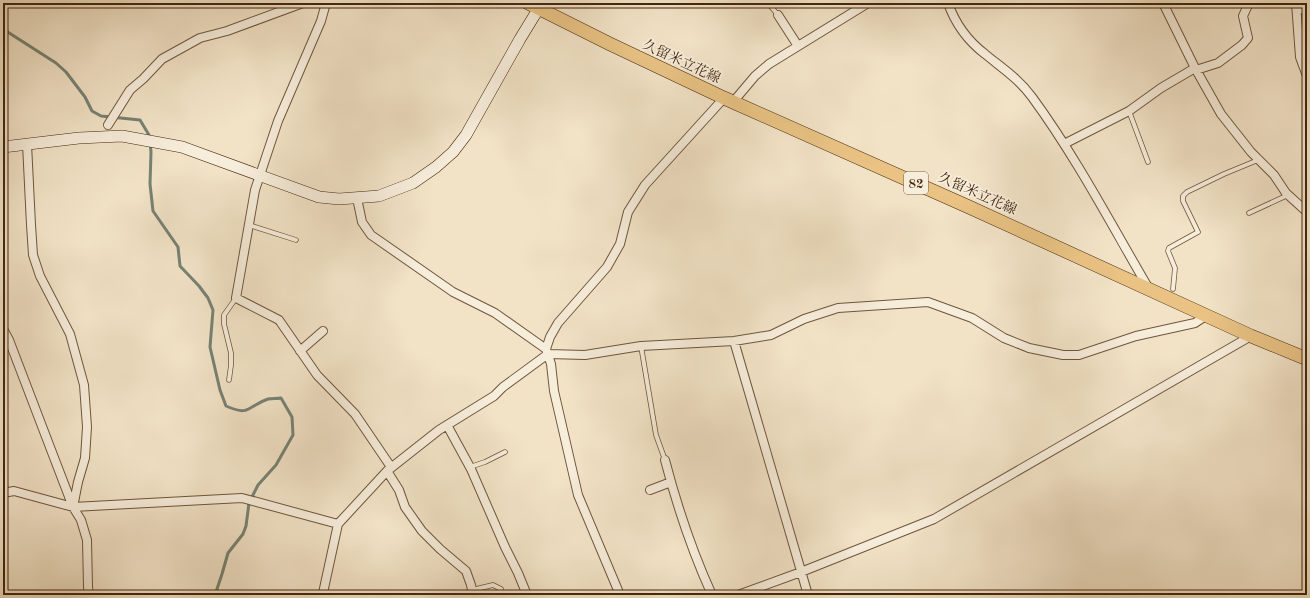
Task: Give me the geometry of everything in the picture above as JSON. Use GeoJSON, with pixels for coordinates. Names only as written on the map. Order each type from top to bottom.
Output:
{"type":"FeatureCollection","features":[{"type":"Feature","properties":{"kind":"main road","name":"久留米立花線"},"geometry":{"type":"LineString","coordinates":[[536,5],[610,44],[729,100],[969,207],[1251,336],[1307,358]]}},
{"type":"Feature","properties":{"kind":"street"},"geometry":{"type":"LineString","coordinates":[[108,125],[130,90],[162,59],[200,38],[303,3]]}},
{"type":"Feature","properties":{"kind":"street"},"geometry":{"type":"LineString","coordinates":[[326,3],[321,21],[278,122],[259,176],[255,190],[236,298],[280,320],[317,375],[355,414],[389,469],[405,507],[422,531],[440,549],[466,571],[472,593]]}},
{"type":"Feature","properties":{"kind":"street"},"geometry":{"type":"LineString","coordinates":[[324,595],[338,524],[389,469],[448,425],[494,396],[546,351],[550,337],[558,323],[607,267],[620,244],[628,212],[645,185],[729,100],[769,64],[868,3]]}},
{"type":"Feature","properties":{"kind":"street"},"geometry":{"type":"LineString","coordinates":[[948,3],[951,12],[962,31],[984,53],[1021,83],[1064,144],[1149,289]]}},
{"type":"Feature","properties":{"kind":"street"},"geometry":{"type":"LineString","coordinates":[[1163,3],[1196,69],[1221,114],[1251,152],[1274,175],[1288,195],[1307,212]]}},
{"type":"Feature","properties":{"kind":"street"},"geometry":{"type":"LineString","coordinates":[[1064,144],[1129,111],[1161,88],[1196,69],[1218,63],[1242,45],[1248,38],[1243,16],[1249,3]]}},
{"type":"Feature","properties":{"kind":"street"},"geometry":{"type":"LineString","coordinates":[[3,147],[79,138],[122,136],[182,147],[319,197],[339,199],[379,196],[413,183],[436,167],[453,152],[466,135],[520,39],[536,5]]}},
{"type":"Feature","properties":{"kind":"street"},"geometry":{"type":"LineString","coordinates":[[1296,5],[1307,11]]}},
{"type":"Feature","properties":{"kind":"street"},"geometry":{"type":"LineString","coordinates":[[1296,5],[1300,57],[1307,76]]}},
{"type":"Feature","properties":{"kind":"street"},"geometry":{"type":"LineString","coordinates":[[778,15],[798,46]]}},
{"type":"Feature","properties":{"kind":"street"},"geometry":{"type":"LineString","coordinates":[[27,144],[33,255],[40,276],[70,334],[84,385],[87,427],[85,458],[73,507]]}},
{"type":"Feature","properties":{"kind":"street"},"geometry":{"type":"LineString","coordinates":[[357,198],[362,222],[371,234],[453,292],[495,313],[546,351],[585,355],[641,346],[734,341],[771,335],[804,319],[838,308],[928,302],[972,318],[1004,338],[1029,348],[1064,355],[1079,355],[1136,336],[1195,323],[1207,315]]}},
{"type":"Feature","properties":{"kind":"street"},"geometry":{"type":"LineString","coordinates":[[3,328],[9,340],[73,507],[81,520],[88,540],[89,595]]}},
{"type":"Feature","properties":{"kind":"street"},"geometry":{"type":"LineString","coordinates":[[300,351],[323,331]]}},
{"type":"Feature","properties":{"kind":"street"},"geometry":{"type":"LineString","coordinates":[[738,595],[801,572],[934,519],[1251,336]]}},
{"type":"Feature","properties":{"kind":"street"},"geometry":{"type":"LineString","coordinates":[[734,341],[808,595]]}},
{"type":"Feature","properties":{"kind":"street"},"geometry":{"type":"LineString","coordinates":[[546,351],[551,364],[554,392],[578,495],[620,595]]}},
{"type":"Feature","properties":{"kind":"street"},"geometry":{"type":"LineString","coordinates":[[448,425],[470,467],[527,595]]}},
{"type":"Feature","properties":{"kind":"street"},"geometry":{"type":"LineString","coordinates":[[665,460],[699,566],[712,595]]}},
{"type":"Feature","properties":{"kind":"street"},"geometry":{"type":"LineString","coordinates":[[650,490],[671,482]]}},
{"type":"Feature","properties":{"kind":"street"},"geometry":{"type":"LineString","coordinates":[[3,492],[14,492],[73,507],[242,498],[338,524]]}},
{"type":"Feature","properties":{"kind":"lane"},"geometry":{"type":"LineString","coordinates":[[768,3],[778,15]]}},
{"type":"Feature","properties":{"kind":"lane"},"geometry":{"type":"LineString","coordinates":[[1129,111],[1148,162]]}},
{"type":"Feature","properties":{"kind":"lane"},"geometry":{"type":"LineString","coordinates":[[1173,289],[1174,268],[1168,251],[1169,248],[1198,232],[1183,201],[1183,196],[1187,192],[1258,159]]}},
{"type":"Feature","properties":{"kind":"lane"},"geometry":{"type":"LineString","coordinates":[[1249,213],[1288,195]]}},
{"type":"Feature","properties":{"kind":"lane"},"geometry":{"type":"LineString","coordinates":[[249,225],[296,240]]}},
{"type":"Feature","properties":{"kind":"lane"},"geometry":{"type":"LineString","coordinates":[[228,380],[231,366],[231,353],[224,324],[224,315],[236,298]]}},
{"type":"Feature","properties":{"kind":"lane"},"geometry":{"type":"LineString","coordinates":[[641,346],[656,435],[665,460]]}},
{"type":"Feature","properties":{"kind":"lane"},"geometry":{"type":"LineString","coordinates":[[470,467],[485,462],[505,452]]}},
{"type":"Feature","properties":{"kind":"lane"},"geometry":{"type":"LineString","coordinates":[[472,593],[493,585],[501,589]]}},
{"type":"Feature","properties":{"kind":"waterway"},"geometry":{"type":"LineString","coordinates":[[3,29],[56,63],[66,72],[85,97],[92,111],[101,116],[140,120],[150,138]]}},
{"type":"Feature","properties":{"kind":"waterway"},"geometry":{"type":"LineString","coordinates":[[150,143],[150,184],[153,211],[178,247],[180,266],[199,286],[208,298],[213,310],[210,347],[220,390],[226,406],[240,411],[248,409],[268,399],[281,398],[292,417],[293,435],[276,465],[258,485],[249,503],[246,526],[243,534],[228,553],[216,592],[213,595]]}}]}
